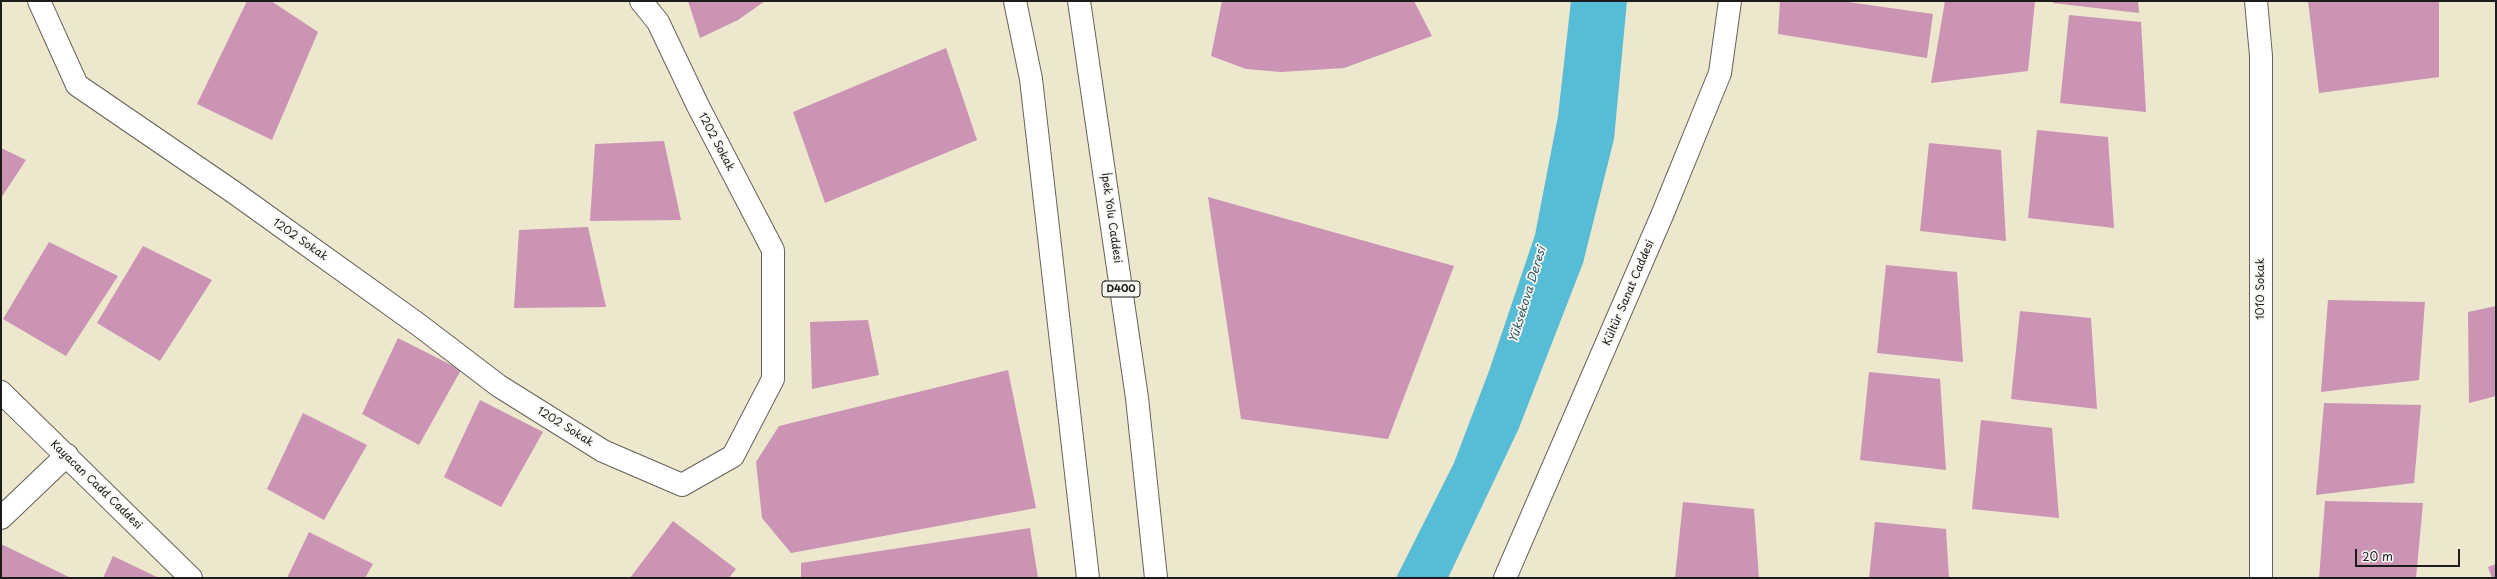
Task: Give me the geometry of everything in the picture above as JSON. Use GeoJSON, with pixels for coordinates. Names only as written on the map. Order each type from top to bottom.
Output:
{"type":"FeatureCollection","features":[{"type":"Feature","properties":{"kind":"main road","name":"1202 Sokak"},"geometry":{"type":"LineString","coordinates":[[39,1],[77,85],[232,191],[406,315],[499,386],[603,451],[682,485],[733,456],[773,379],[773,250],[698,106],[658,22],[641,1]]}},
{"type":"Feature","properties":{"kind":"main road"},"geometry":{"type":"LineString","coordinates":[[1015,1],[1031,79],[1088,578]]}},
{"type":"Feature","properties":{"kind":"main road","name":"İpek Yolu Caddesi"},"geometry":{"type":"LineString","coordinates":[[1080,1],[1137,398],[1156,578]]}},
{"type":"Feature","properties":{"kind":"main road","name":"Kültür Sanat Caddesi"},"geometry":{"type":"LineString","coordinates":[[1505,578],[1660,221],[1720,73],[1730,1]]}},
{"type":"Feature","properties":{"kind":"main road","name":"1010 Sokak"},"geometry":{"type":"LineString","coordinates":[[2256,1],[2261,56],[2261,578]]}},
{"type":"Feature","properties":{"kind":"main road","name":"Kayacan Cadd Caddesi"},"geometry":{"type":"LineString","coordinates":[[1,392],[191,578]]}},
{"type":"Feature","properties":{"kind":"main road"},"geometry":{"type":"LineString","coordinates":[[1,518],[67,455]]}},
{"type":"Feature","properties":{"kind":"water","name":"Yüksekova Deresi"},"geometry":{"type":"Polygon","coordinates":[[[1571,1],[1627,1],[1614,139],[1583,263],[1519,428],[1448,578],[1396,578],[1454,463],[1489,371],[1535,235],[1558,116],[1571,1]]]}},
{"type":"Feature","properties":{"kind":"building"},"geometry":{"type":"Polygon","coordinates":[[[247,1],[271,1],[318,32],[272,140],[197,104],[247,1]]]}},
{"type":"Feature","properties":{"kind":"building"},"geometry":{"type":"Polygon","coordinates":[[[688,1],[765,1],[738,20],[700,38],[688,1]]]}},
{"type":"Feature","properties":{"kind":"building"},"geometry":{"type":"Polygon","coordinates":[[[1222,1],[1414,1],[1432,36],[1344,68],[1281,72],[1246,69],[1211,56],[1222,1]]]}},
{"type":"Feature","properties":{"kind":"building"},"geometry":{"type":"Polygon","coordinates":[[[1780,1],[1841,1],[1933,14],[1927,58],[1778,34],[1780,1]]]}},
{"type":"Feature","properties":{"kind":"building"},"geometry":{"type":"Polygon","coordinates":[[[1945,1],[2035,1],[2028,71],[1931,83],[1945,1]]]}},
{"type":"Feature","properties":{"kind":"building"},"geometry":{"type":"Polygon","coordinates":[[[2053,1],[2138,1],[2139,13],[2053,3],[2053,1]]]}},
{"type":"Feature","properties":{"kind":"building"},"geometry":{"type":"Polygon","coordinates":[[[2308,1],[2439,1],[2439,77],[2319,93],[2308,1]]]}},
{"type":"Feature","properties":{"kind":"building"},"geometry":{"type":"Polygon","coordinates":[[[2069,15],[2141,22],[2146,112],[2060,103],[2069,15]]]}},
{"type":"Feature","properties":{"kind":"building"},"geometry":{"type":"Polygon","coordinates":[[[946,48],[977,140],[825,203],[793,112],[946,48]]]}},
{"type":"Feature","properties":{"kind":"building"},"geometry":{"type":"Polygon","coordinates":[[[2037,130],[2108,137],[2114,228],[2028,218],[2037,130]]]}},
{"type":"Feature","properties":{"kind":"building"},"geometry":{"type":"Polygon","coordinates":[[[664,141],[681,220],[590,221],[595,144],[664,141]]]}},
{"type":"Feature","properties":{"kind":"building"},"geometry":{"type":"Polygon","coordinates":[[[1929,143],[2001,150],[2006,241],[1920,231],[1929,143]]]}},
{"type":"Feature","properties":{"kind":"building"},"geometry":{"type":"Polygon","coordinates":[[[1,148],[26,160],[1,198],[1,148]]]}},
{"type":"Feature","properties":{"kind":"building"},"geometry":{"type":"Polygon","coordinates":[[[1208,197],[1454,266],[1388,439],[1241,419],[1208,197]]]}},
{"type":"Feature","properties":{"kind":"building"},"geometry":{"type":"Polygon","coordinates":[[[588,227],[606,307],[514,308],[519,230],[588,227]]]}},
{"type":"Feature","properties":{"kind":"building"},"geometry":{"type":"Polygon","coordinates":[[[49,242],[118,276],[66,356],[3,319],[49,242]]]}},
{"type":"Feature","properties":{"kind":"building"},"geometry":{"type":"Polygon","coordinates":[[[143,246],[212,280],[160,361],[97,323],[143,246]]]}},
{"type":"Feature","properties":{"kind":"building"},"geometry":{"type":"Polygon","coordinates":[[[1886,265],[1957,272],[1963,362],[1877,353],[1886,265]]]}},
{"type":"Feature","properties":{"kind":"building"},"geometry":{"type":"Polygon","coordinates":[[[2328,300],[2425,302],[2419,380],[2321,392],[2328,300]]]}},
{"type":"Feature","properties":{"kind":"building"},"geometry":{"type":"Polygon","coordinates":[[[2496,306],[2496,396],[2469,403],[2468,312],[2496,306]]]}},
{"type":"Feature","properties":{"kind":"building"},"geometry":{"type":"Polygon","coordinates":[[[2020,311],[2091,318],[2097,409],[2011,399],[2020,311]]]}},
{"type":"Feature","properties":{"kind":"building"},"geometry":{"type":"Polygon","coordinates":[[[868,320],[879,375],[812,389],[810,322],[868,320]]]}},
{"type":"Feature","properties":{"kind":"building"},"geometry":{"type":"Polygon","coordinates":[[[398,338],[461,370],[419,445],[362,414],[398,338]]]}},
{"type":"Feature","properties":{"kind":"building"},"geometry":{"type":"Polygon","coordinates":[[[1008,370],[1036,508],[791,553],[762,518],[756,462],[779,426],[1008,370]]]}},
{"type":"Feature","properties":{"kind":"building"},"geometry":{"type":"Polygon","coordinates":[[[1869,372],[1940,379],[1946,470],[1860,460],[1869,372]]]}},
{"type":"Feature","properties":{"kind":"building"},"geometry":{"type":"Polygon","coordinates":[[[480,400],[543,432],[501,507],[444,477],[480,400]]]}},
{"type":"Feature","properties":{"kind":"building"},"geometry":{"type":"Polygon","coordinates":[[[2324,403],[2421,405],[2414,483],[2316,495],[2324,403]]]}},
{"type":"Feature","properties":{"kind":"building"},"geometry":{"type":"Polygon","coordinates":[[[303,413],[367,445],[324,520],[267,489],[303,413]]]}},
{"type":"Feature","properties":{"kind":"building"},"geometry":{"type":"Polygon","coordinates":[[[1981,420],[2052,428],[2059,518],[1972,509],[1981,420]]]}},
{"type":"Feature","properties":{"kind":"building"},"geometry":{"type":"Polygon","coordinates":[[[2325,501],[2423,503],[2416,578],[2319,578],[2325,501]]]}},
{"type":"Feature","properties":{"kind":"building"},"geometry":{"type":"Polygon","coordinates":[[[1683,502],[1754,509],[1759,578],[1675,578],[1683,502]]]}},
{"type":"Feature","properties":{"kind":"building"},"geometry":{"type":"Polygon","coordinates":[[[673,521],[736,569],[729,578],[630,578],[673,521]]]}},
{"type":"Feature","properties":{"kind":"building"},"geometry":{"type":"Polygon","coordinates":[[[1875,522],[1946,529],[1949,578],[1869,578],[1875,522]]]}},
{"type":"Feature","properties":{"kind":"building"},"geometry":{"type":"Polygon","coordinates":[[[1030,528],[1038,578],[801,578],[801,563],[1030,528]]]}},
{"type":"Feature","properties":{"kind":"building"},"geometry":{"type":"Polygon","coordinates":[[[309,532],[373,564],[365,578],[287,578],[309,532]]]}},
{"type":"Feature","properties":{"kind":"building"},"geometry":{"type":"Polygon","coordinates":[[[1,544],[71,578],[1,578],[1,544]]]}},
{"type":"Feature","properties":{"kind":"building"},"geometry":{"type":"Polygon","coordinates":[[[113,556],[159,578],[103,578],[113,556]]]}},
{"type":"Feature","properties":{"kind":"building"},"geometry":{"type":"Polygon","coordinates":[[[2496,564],[2496,578],[2492,578],[2488,567],[2496,564]]]}}]}
